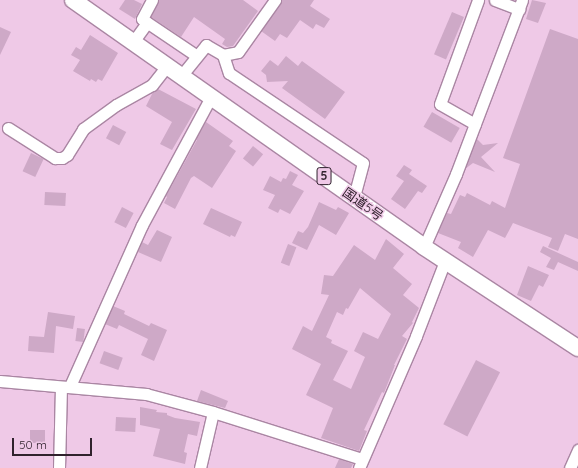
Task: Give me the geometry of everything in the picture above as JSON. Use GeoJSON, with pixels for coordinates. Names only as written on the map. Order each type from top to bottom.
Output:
{"type":"FeatureCollection","features":[{"type":"Feature","properties":{"kind":"highway","name":"国道5号"},"geometry":{"type":"LineString","coordinates":[[73,0],[424,247],[578,348]]}},
{"type":"Feature","properties":{"kind":"street"},"geometry":{"type":"LineString","coordinates":[[152,0],[142,19],[197,56]]}},
{"type":"Feature","properties":{"kind":"street"},"geometry":{"type":"LineString","coordinates":[[223,55],[238,52],[275,0]]}},
{"type":"Feature","properties":{"kind":"street"},"geometry":{"type":"LineString","coordinates":[[475,124],[440,104],[478,0]]}},
{"type":"Feature","properties":{"kind":"street"},"geometry":{"type":"LineString","coordinates":[[424,247],[456,174],[520,5],[495,0]]}},
{"type":"Feature","properties":{"kind":"street"},"geometry":{"type":"LineString","coordinates":[[133,42],[147,23]]}},
{"type":"Feature","properties":{"kind":"street"},"geometry":{"type":"LineString","coordinates":[[181,76],[206,45],[223,55],[229,72],[363,164],[354,197]]}},
{"type":"Feature","properties":{"kind":"street"},"geometry":{"type":"LineString","coordinates":[[8,128],[56,158],[62,158],[67,155],[88,125],[116,105],[152,85],[167,66]]}},
{"type":"Feature","properties":{"kind":"street"},"geometry":{"type":"LineString","coordinates":[[59,468],[66,387],[142,225],[211,97]]}},
{"type":"Feature","properties":{"kind":"street"},"geometry":{"type":"LineString","coordinates":[[0,381],[146,394],[213,412],[360,463],[416,336],[445,261]]}},
{"type":"Feature","properties":{"kind":"street"},"geometry":{"type":"LineString","coordinates":[[200,468],[213,412]]}},
{"type":"Feature","properties":{"kind":"street"},"geometry":{"type":"LineString","coordinates":[[570,468],[578,450]]}},
{"type":"Feature","properties":{"kind":"building"},"geometry":{"type":"Polygon","coordinates":[[[125,0],[134,0],[142,4],[135,19],[119,9],[125,0]]]}},
{"type":"Feature","properties":{"kind":"building"},"geometry":{"type":"Polygon","coordinates":[[[159,0],[243,0],[258,11],[233,46],[227,47],[222,44],[225,39],[194,17],[181,37],[151,17],[159,0]]]}},
{"type":"Feature","properties":{"kind":"building"},"geometry":{"type":"Polygon","coordinates":[[[282,0],[314,0],[310,6],[330,19],[324,28],[316,24],[313,29],[300,20],[287,38],[280,34],[275,41],[261,31],[282,0]]]}},
{"type":"Feature","properties":{"kind":"building"},"geometry":{"type":"Polygon","coordinates":[[[532,0],[546,3],[538,23],[526,19],[532,0]]]}},
{"type":"Feature","properties":{"kind":"building"},"geometry":{"type":"Polygon","coordinates":[[[452,12],[464,17],[446,59],[434,54],[452,12]]]}},
{"type":"Feature","properties":{"kind":"building"},"geometry":{"type":"Polygon","coordinates":[[[0,27],[11,32],[0,55],[0,27]]]}},
{"type":"Feature","properties":{"kind":"building"},"geometry":{"type":"Polygon","coordinates":[[[550,29],[578,39],[578,239],[565,234],[558,251],[548,247],[552,238],[513,223],[505,238],[488,230],[473,257],[458,248],[461,242],[438,233],[447,213],[451,214],[460,195],[465,197],[467,193],[490,205],[492,201],[505,208],[520,164],[503,158],[550,29]]]}},
{"type":"Feature","properties":{"kind":"building"},"geometry":{"type":"Polygon","coordinates":[[[90,35],[118,53],[102,81],[98,79],[96,82],[91,79],[90,81],[73,71],[80,60],[71,55],[76,47],[81,50],[90,35]]]}},
{"type":"Feature","properties":{"kind":"building"},"geometry":{"type":"Polygon","coordinates":[[[286,56],[298,66],[302,61],[345,92],[325,119],[282,88],[288,81],[267,82],[266,75],[261,71],[270,60],[278,66],[286,56]]]}},
{"type":"Feature","properties":{"kind":"building"},"geometry":{"type":"Polygon","coordinates":[[[158,89],[196,109],[172,150],[160,144],[172,122],[146,106],[153,92],[158,89]]]}},
{"type":"Feature","properties":{"kind":"building"},"geometry":{"type":"Polygon","coordinates":[[[432,112],[460,128],[451,143],[424,127],[432,112]]]}},
{"type":"Feature","properties":{"kind":"building"},"geometry":{"type":"Polygon","coordinates":[[[206,122],[233,141],[229,146],[236,151],[212,188],[194,176],[191,178],[175,209],[164,203],[167,197],[166,196],[206,122]]]}},
{"type":"Feature","properties":{"kind":"building"},"geometry":{"type":"Polygon","coordinates":[[[113,125],[126,132],[119,145],[106,138],[113,125]]]}},
{"type":"Feature","properties":{"kind":"building"},"geometry":{"type":"Polygon","coordinates":[[[477,139],[483,145],[498,143],[481,157],[495,172],[473,163],[465,169],[477,139]]]}},
{"type":"Feature","properties":{"kind":"building"},"geometry":{"type":"Polygon","coordinates":[[[253,146],[263,154],[253,167],[243,158],[253,146]]]}},
{"type":"Feature","properties":{"kind":"building"},"geometry":{"type":"Polygon","coordinates":[[[31,153],[44,159],[35,177],[23,171],[31,153]]]}},
{"type":"Feature","properties":{"kind":"building"},"geometry":{"type":"Polygon","coordinates":[[[404,165],[412,170],[409,174],[427,186],[422,193],[418,191],[405,209],[391,199],[404,181],[396,176],[404,165]]]}},
{"type":"Feature","properties":{"kind":"building"},"geometry":{"type":"Polygon","coordinates":[[[290,171],[298,175],[292,185],[304,191],[290,214],[280,209],[278,213],[268,208],[275,195],[263,190],[270,176],[281,182],[283,178],[286,179],[290,171]]]}},
{"type":"Feature","properties":{"kind":"building"},"geometry":{"type":"Polygon","coordinates":[[[45,192],[66,193],[65,206],[44,205],[45,192]]]}},
{"type":"Feature","properties":{"kind":"building"},"geometry":{"type":"Polygon","coordinates":[[[319,202],[336,210],[338,207],[349,213],[336,235],[319,225],[307,250],[292,243],[298,231],[303,233],[308,227],[319,202]]]}},
{"type":"Feature","properties":{"kind":"building"},"geometry":{"type":"Polygon","coordinates":[[[122,207],[134,213],[126,228],[114,222],[122,207]]]}},
{"type":"Feature","properties":{"kind":"building"},"geometry":{"type":"Polygon","coordinates":[[[211,208],[242,222],[235,237],[231,235],[230,237],[203,224],[211,208]]]}},
{"type":"Feature","properties":{"kind":"building"},"geometry":{"type":"Polygon","coordinates":[[[157,230],[172,237],[161,262],[138,252],[142,242],[148,245],[157,230]]]}},
{"type":"Feature","properties":{"kind":"building"},"geometry":{"type":"Polygon","coordinates":[[[386,239],[404,254],[393,268],[412,284],[403,295],[419,308],[412,322],[413,323],[402,336],[407,339],[394,365],[384,393],[382,392],[364,430],[367,431],[359,451],[321,438],[333,408],[306,395],[321,364],[292,349],[303,326],[312,331],[329,295],[321,294],[324,275],[333,276],[354,245],[375,260],[386,239]],[[360,288],[343,315],[337,312],[326,337],[332,340],[331,343],[348,351],[333,380],[351,389],[365,357],[354,351],[363,332],[378,339],[391,314],[360,288]]]}},
{"type":"Feature","properties":{"kind":"building"},"geometry":{"type":"Polygon","coordinates":[[[288,244],[296,247],[289,266],[281,263],[288,244]]]}},
{"type":"Feature","properties":{"kind":"building"},"geometry":{"type":"Polygon","coordinates":[[[543,246],[578,262],[578,271],[558,262],[554,270],[546,267],[551,258],[540,252],[543,246]]]}},
{"type":"Feature","properties":{"kind":"building"},"geometry":{"type":"Polygon","coordinates":[[[528,266],[549,275],[543,287],[539,285],[531,301],[517,295],[528,266]]]}},
{"type":"Feature","properties":{"kind":"building"},"geometry":{"type":"Polygon","coordinates":[[[113,306],[125,311],[124,314],[149,326],[151,323],[167,330],[154,361],[141,355],[148,339],[119,325],[117,329],[105,324],[113,306]]]}},
{"type":"Feature","properties":{"kind":"building"},"geometry":{"type":"Polygon","coordinates":[[[48,312],[75,316],[73,329],[56,326],[54,353],[28,351],[29,336],[44,337],[48,312]]]}},
{"type":"Feature","properties":{"kind":"building"},"geometry":{"type":"Polygon","coordinates":[[[77,328],[85,329],[83,342],[75,341],[77,328]]]}},
{"type":"Feature","properties":{"kind":"building"},"geometry":{"type":"Polygon","coordinates":[[[104,351],[123,358],[118,370],[100,363],[104,351]]]}},
{"type":"Feature","properties":{"kind":"building"},"geometry":{"type":"Polygon","coordinates":[[[476,360],[500,372],[467,436],[443,424],[476,360]]]}},
{"type":"Feature","properties":{"kind":"building"},"geometry":{"type":"Polygon","coordinates":[[[201,390],[228,401],[225,408],[197,401],[201,390]]]}},
{"type":"Feature","properties":{"kind":"building"},"geometry":{"type":"Polygon","coordinates":[[[140,407],[157,410],[156,412],[167,413],[167,415],[175,418],[200,422],[197,436],[188,434],[184,452],[187,453],[185,464],[153,456],[160,429],[140,425],[140,407]]]}},
{"type":"Feature","properties":{"kind":"building"},"geometry":{"type":"Polygon","coordinates":[[[116,417],[136,418],[135,432],[115,431],[116,417]]]}},
{"type":"Feature","properties":{"kind":"building"},"geometry":{"type":"Polygon","coordinates":[[[30,430],[45,430],[45,443],[30,443],[30,430]]]}},
{"type":"Feature","properties":{"kind":"building"},"geometry":{"type":"Polygon","coordinates":[[[339,459],[353,464],[351,468],[335,468],[339,459]]]}}]}
